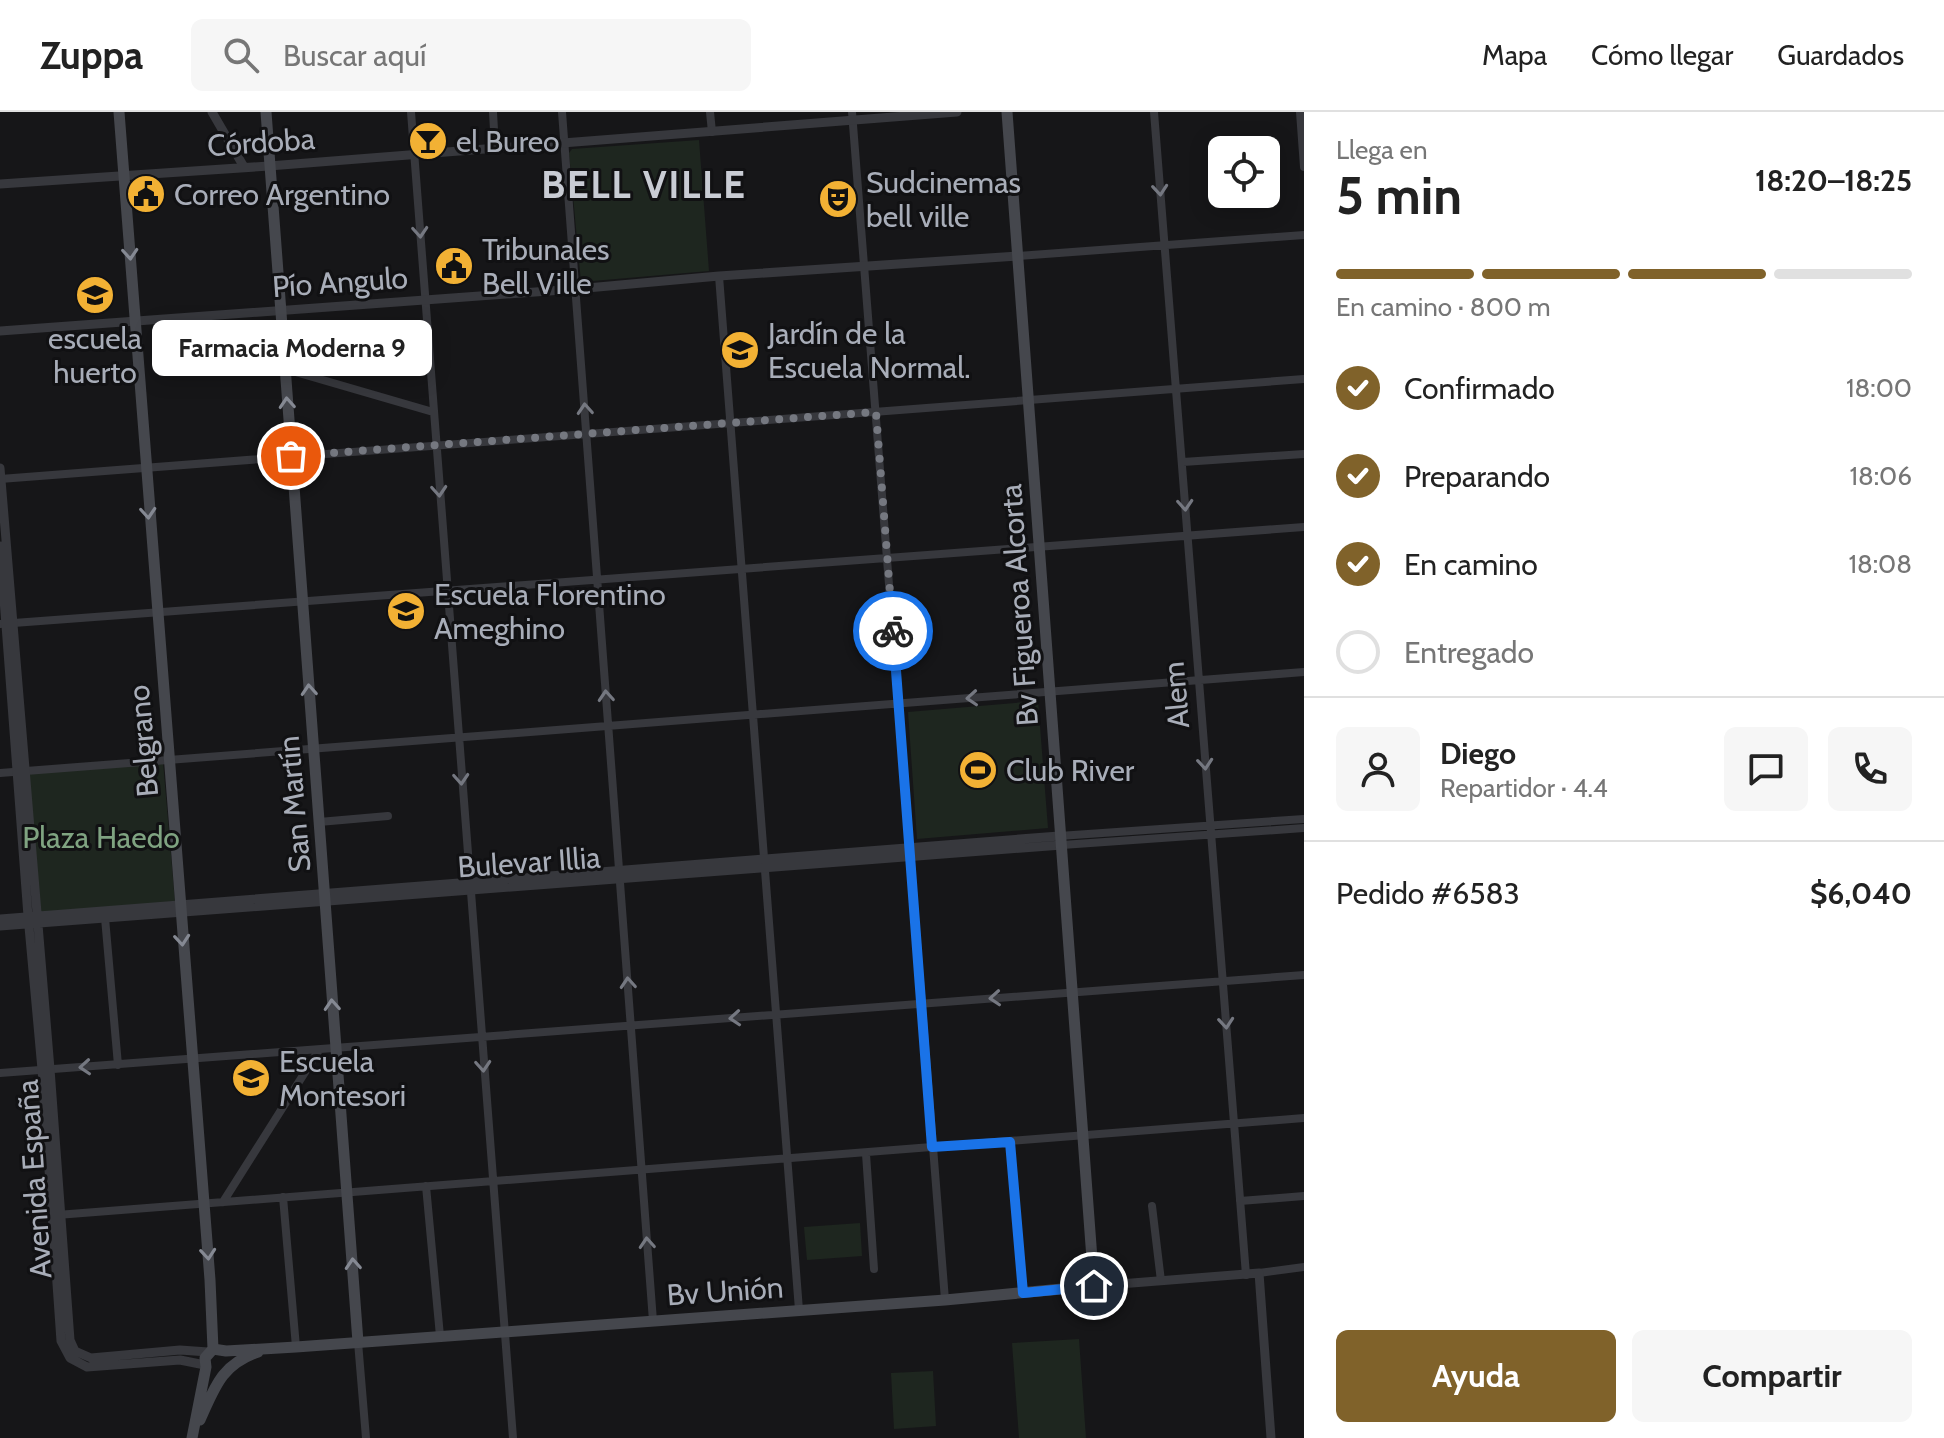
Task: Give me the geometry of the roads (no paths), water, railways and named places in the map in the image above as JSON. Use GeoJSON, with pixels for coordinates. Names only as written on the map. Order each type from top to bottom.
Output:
{"type":"FeatureCollection","features":[{"type":"Feature","properties":{"kind":"main road","name":"Belgrano"},"geometry":{"type":"LineString","coordinates":[[119,112],[204,1204],[210,1351]]}},
{"type":"Feature","properties":{"kind":"main road","name":"San Martín"},"geometry":{"type":"LineString","coordinates":[[266,112],[358,1342]]}},
{"type":"Feature","properties":{"kind":"main road","name":"Bv Figueroa Alcorta"},"geometry":{"type":"LineString","coordinates":[[1007,112],[1094,1286]]}},
{"type":"Feature","properties":{"kind":"main road","name":"Bv Unión"},"geometry":{"type":"LineString","coordinates":[[226,1351],[945,1300],[1094,1286]]}},
{"type":"Feature","properties":{"kind":"main road"},"geometry":{"type":"LineString","coordinates":[[205,1366],[213,1374],[267,1349]]}},
{"type":"Feature","properties":{"kind":"main road"},"geometry":{"type":"LineString","coordinates":[[210,1351],[226,1351],[230,1358],[226,1370],[193,1437],[210,1351]]}},
{"type":"Feature","properties":{"kind":"street"},"geometry":{"type":"LineString","coordinates":[[212,112],[244,167]]}},
{"type":"Feature","properties":{"kind":"street"},"geometry":{"type":"LineString","coordinates":[[411,112],[513,1438]]}},
{"type":"Feature","properties":{"kind":"street"},"geometry":{"type":"LineString","coordinates":[[493,112],[495,148]]}},
{"type":"Feature","properties":{"kind":"street"},"geometry":{"type":"LineString","coordinates":[[562,112],[653,1321]]}},
{"type":"Feature","properties":{"kind":"street"},"geometry":{"type":"LineString","coordinates":[[710,112],[712,132]]}},
{"type":"Feature","properties":{"kind":"street","name":"Córdoba"},"geometry":{"type":"LineString","coordinates":[[0,184],[712,132],[852,116],[957,112]]}},
{"type":"Feature","properties":{"kind":"street","name":"Alem"},"geometry":{"type":"LineString","coordinates":[[1154,112],[1246,1275]]}},
{"type":"Feature","properties":{"kind":"street"},"geometry":{"type":"LineString","coordinates":[[1300,112],[1304,167]]}},
{"type":"Feature","properties":{"kind":"street"},"geometry":{"type":"LineString","coordinates":[[852,116],[945,1300]]}},
{"type":"Feature","properties":{"kind":"street"},"geometry":{"type":"LineString","coordinates":[[1018,256],[1304,235]]}},
{"type":"Feature","properties":{"kind":"street","name":"Pío Angulo"},"geometry":{"type":"LineString","coordinates":[[0,331],[1018,256]]}},
{"type":"Feature","properties":{"kind":"street"},"geometry":{"type":"LineString","coordinates":[[719,276],[799,1310]]}},
{"type":"Feature","properties":{"kind":"street"},"geometry":{"type":"LineString","coordinates":[[285,369],[433,412]]}},
{"type":"Feature","properties":{"kind":"street"},"geometry":{"type":"LineString","coordinates":[[0,479],[1304,379]]}},
{"type":"Feature","properties":{"kind":"street"},"geometry":{"type":"LineString","coordinates":[[1183,462],[1304,454]]}},
{"type":"Feature","properties":{"kind":"street","name":"Avenida España"},"geometry":{"type":"LineString","coordinates":[[0,468],[7,624]]}},
{"type":"Feature","properties":{"kind":"street"},"geometry":{"type":"LineString","coordinates":[[7,624],[1304,527]]}},
{"type":"Feature","properties":{"kind":"street","name":"Avenida España"},"geometry":{"type":"LineString","coordinates":[[0,546],[46,1069],[61,1341],[64,1352],[79,1360]]}},
{"type":"Feature","properties":{"kind":"street"},"geometry":{"type":"LineString","coordinates":[[0,773],[1304,672]]}},
{"type":"Feature","properties":{"kind":"street"},"geometry":{"type":"LineString","coordinates":[[319,822],[388,816]]}},
{"type":"Feature","properties":{"kind":"street"},"geometry":{"type":"LineString","coordinates":[[1060,841],[1211,830],[1304,819]]}},
{"type":"Feature","properties":{"kind":"street"},"geometry":{"type":"LineString","coordinates":[[1211,830],[1304,828]]}},
{"type":"Feature","properties":{"kind":"street","name":"Bulevar Illia"},"geometry":{"type":"LineString","coordinates":[[0,926],[32,920],[1060,841]]}},
{"type":"Feature","properties":{"kind":"street","name":"Bulevar Illia"},"geometry":{"type":"LineString","coordinates":[[0,919],[105,918],[180,909]]}},
{"type":"Feature","properties":{"kind":"street"},"geometry":{"type":"LineString","coordinates":[[105,918],[118,1065]]}},
{"type":"Feature","properties":{"kind":"street"},"geometry":{"type":"LineString","coordinates":[[0,1073],[1304,975]]}},
{"type":"Feature","properties":{"kind":"street"},"geometry":{"type":"LineString","coordinates":[[223,1202],[319,1050]]}},
{"type":"Feature","properties":{"kind":"street"},"geometry":{"type":"LineString","coordinates":[[56,1215],[1304,1118]]}},
{"type":"Feature","properties":{"kind":"street"},"geometry":{"type":"LineString","coordinates":[[1010,1142],[1023,1293]]}},
{"type":"Feature","properties":{"kind":"street"},"geometry":{"type":"LineString","coordinates":[[866,1154],[874,1269]]}},
{"type":"Feature","properties":{"kind":"street"},"geometry":{"type":"LineString","coordinates":[[426,1186],[440,1336]]}},
{"type":"Feature","properties":{"kind":"street"},"geometry":{"type":"LineString","coordinates":[[1240,1201],[1304,1196]]}},
{"type":"Feature","properties":{"kind":"street"},"geometry":{"type":"LineString","coordinates":[[283,1197],[296,1347]]}},
{"type":"Feature","properties":{"kind":"street"},"geometry":{"type":"LineString","coordinates":[[1152,1206],[1161,1281]]}},
{"type":"Feature","properties":{"kind":"street"},"geometry":{"type":"LineString","coordinates":[[1094,1286],[1246,1275],[1304,1267]]}},
{"type":"Feature","properties":{"kind":"street"},"geometry":{"type":"LineString","coordinates":[[1259,1273],[1271,1438]]}},
{"type":"Feature","properties":{"kind":"street","name":"San Martín"},"geometry":{"type":"LineString","coordinates":[[358,1342],[366,1438]]}},
{"type":"Feature","properties":{"kind":"street"},"geometry":{"type":"LineString","coordinates":[[79,1360],[180,1350],[210,1351]]}},
{"type":"Feature","properties":{"kind":"street"},"geometry":{"type":"LineString","coordinates":[[79,1360],[87,1367],[180,1360],[205,1366]]}},
{"type":"Feature","properties":{"kind":"place","name":"el Bureo"},"geometry":{"type":"Point","coordinates":[428,141]}},
{"type":"Feature","properties":{"kind":"place","name":"Correo Argentino"},"geometry":{"type":"Point","coordinates":[146,194]}},
{"type":"Feature","properties":{"kind":"place","name":"Sudcinemas bell ville"},"geometry":{"type":"Point","coordinates":[838,199]}},
{"type":"Feature","properties":{"kind":"place","name":"Tribunales Bell Ville"},"geometry":{"type":"Point","coordinates":[454,266]}},
{"type":"Feature","properties":{"kind":"place","name":"escuela huerto"},"geometry":{"type":"Point","coordinates":[95,295]}},
{"type":"Feature","properties":{"kind":"place","name":"Jardín de la Escuela Normal."},"geometry":{"type":"Point","coordinates":[740,350]}},
{"type":"Feature","properties":{"kind":"place","name":"Farmacia Moderna 9"},"geometry":{"type":"Point","coordinates":[291,456]}},
{"type":"Feature","properties":{"kind":"place","name":"Escuela Florentino Ameghino"},"geometry":{"type":"Point","coordinates":[406,611]}},
{"type":"Feature","properties":{"kind":"place","name":"Club River"},"geometry":{"type":"Point","coordinates":[978,770]}},
{"type":"Feature","properties":{"kind":"place","name":"Escuela Montesori"},"geometry":{"type":"Point","coordinates":[251,1078]}},
{"type":"Feature","properties":{"kind":"district","name":"BELL VILLE"},"geometry":{"type":"Point","coordinates":[644,184]}},
{"type":"Feature","properties":{"kind":"park label","name":"Plaza Haedo"},"geometry":{"type":"Point","coordinates":[101,837]}}]}
